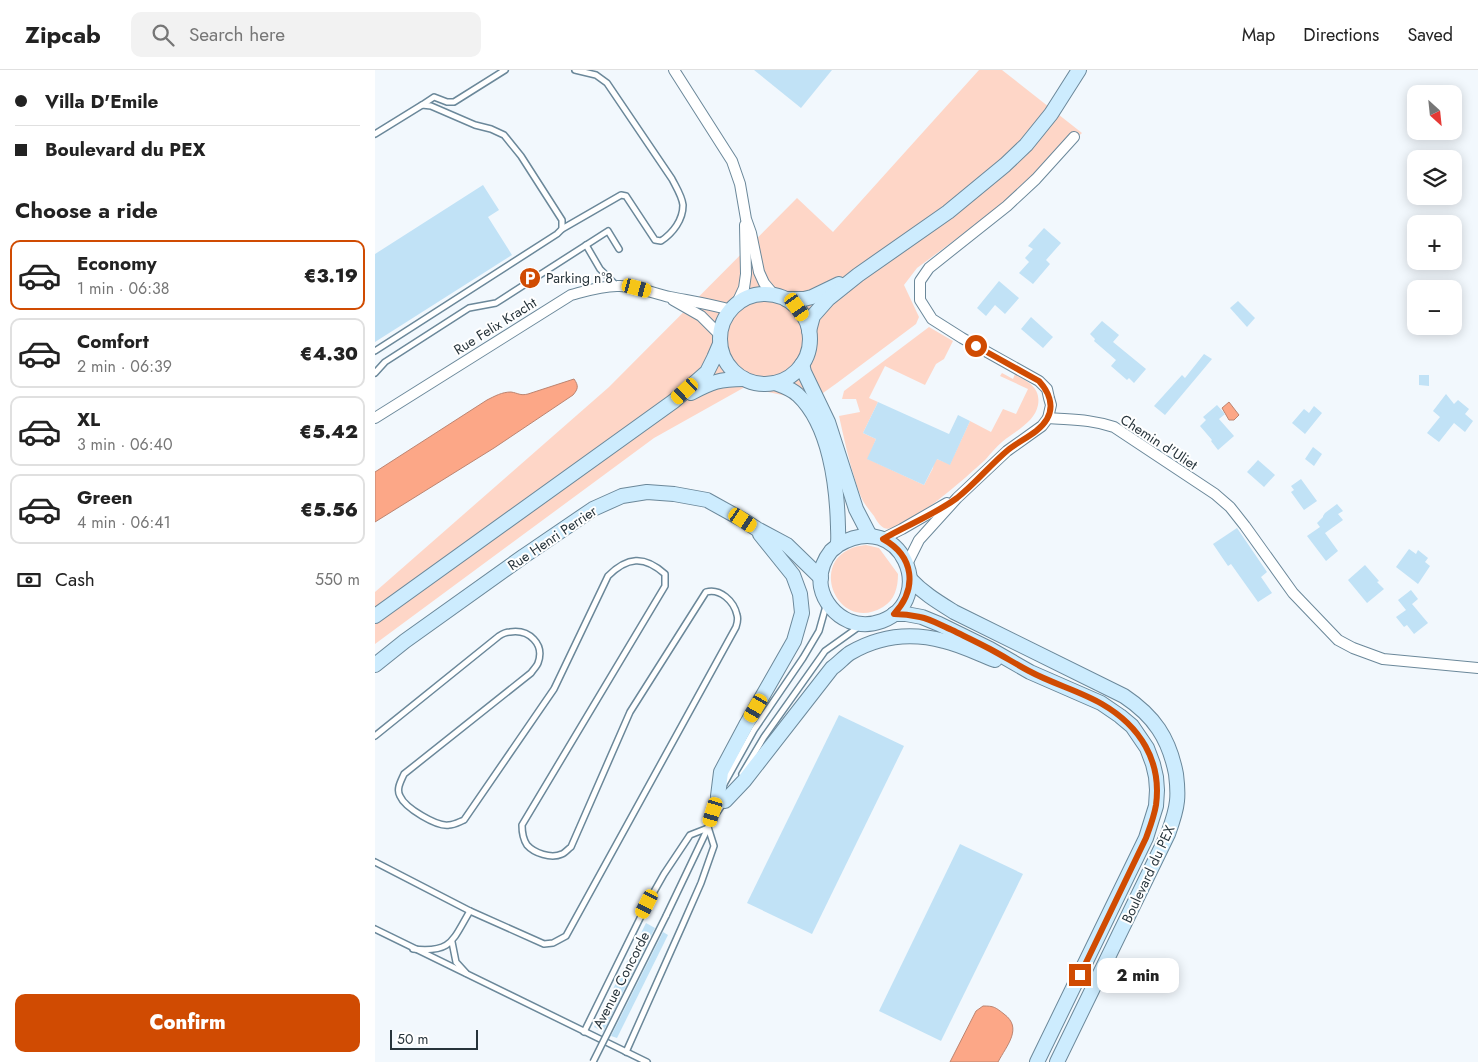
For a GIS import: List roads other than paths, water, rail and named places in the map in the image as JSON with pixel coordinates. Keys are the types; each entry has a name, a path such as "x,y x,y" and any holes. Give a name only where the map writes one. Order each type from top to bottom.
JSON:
{"main road":[{"path":"809,331 813,316 828,299 948,212 1005,166 1026,145 1051,114 1079,70"},
{"path":"375,616 674,401 707,372 715,358 724,320 733,307 747,298 760,294 804,299 858,276"},
{"path":"775,383 795,372 802,364 810,342 805,318 797,307 780,297"},
{"path":"720,340 727,364 744,379"},
{"path":"802,364 828,422 856,509 877,537 897,549 907,564 910,579 906,598 894,614 879,622 863,624 852,622 842,618 834,611 823,595 821,578 826,560 838,545 847,539 859,536 877,537"},
{"path":"674,401 712,382 727,379 775,383 787,387 798,395 818,423 826,445 836,485 838,545"},
{"name":"Rue Henri Perrier","path":"375,665 405,641 532,550 593,509 622,496 647,492 707,500 787,545 821,578"},
{"path":"721,798 721,772 794,641 803,613 800,594 793,575 757,529"},
{"name":"Boulevard du PEX","path":"910,579 917,587 954,612 1125,696 1149,715 1169,747 1177,781 1178,799 1175,816 1057,1062"},
{"name":"Boulevard du PEX","path":"894,614 922,617 990,649 1031,672 1101,703 1132,726 1147,748 1153,764 1157,790 1156,806 1146,838 1035,1060"},
{"path":"721,798 744,781 832,668 849,654 876,641 893,636 944,641 1031,672"}],"street":[{"path":"674,70 732,161 740,184 746,219 751,233 759,272 764,284 780,297"},
{"path":"907,564 919,540 957,498 1007,451 1042,426 1048,418 1051,405 1047,389 1039,381 932,319 921,300 921,281 929,268 1007,206 1037,178 1074,137"},
{"path":"733,307 744,288 746,274 746,219"},
{"name":"Rue Felix Kracht","path":"375,418 571,295 617,286 637,288 708,304 733,307"},
{"name":"Rue Felix Kracht","path":"668,296 701,316 720,340"},
{"name":"Chemin d'Uliet","path":"1048,418 1080,419 1114,427 1215,494 1230,507 1245,526 1293,593 1338,640 1353,648 1383,659 1477,667"},
{"path":"877,537 902,529 957,498"}],"lane":[{"path":"375,134 434,97 447,102 454,102 505,70"},
{"path":"375,351 557,234 563,228 621,194 626,196 655,240 661,241 669,236 675,228 680,219 683,204 672,179 607,83 596,75 575,70"},
{"path":"422,105 431,106 504,135 521,156 562,220 563,228"},
{"path":"375,373 385,362 469,308 496,302 608,231 619,249"},
{"path":"585,245 601,269 617,286"},
{"path":"375,736 499,636 510,632 526,633 534,638 540,649 538,664 531,673 404,774 399,786 399,796 407,806 437,824 449,825 464,820 554,689 607,576 618,566 627,562 643,561 656,566 665,574 665,586 522,825 522,833 527,845 536,852 550,856 561,855 571,847 630,712 706,592 721,593 732,603 737,615 736,628 566,936 553,943 544,944 470,911 375,862"},
{"name":"Avenue Concorde","path":"593,1062 666,916 754,730 807,652 819,631 827,603"},
{"name":"Avenue Concorde","path":"625,1052 708,865 714,846 708,827 721,798 825,652 863,624"},
{"name":"Avenue Concorde","path":"584,1032 647,904 664,874 690,835 708,827"},
{"path":"413,949 435,950 445,947 452,942 470,911"},
{"path":"375,929 647,1062"},
{"path":"452,942 456,962 468,975"}],"place":[{"name":"Parking n°8","path":"530,278"}]}
